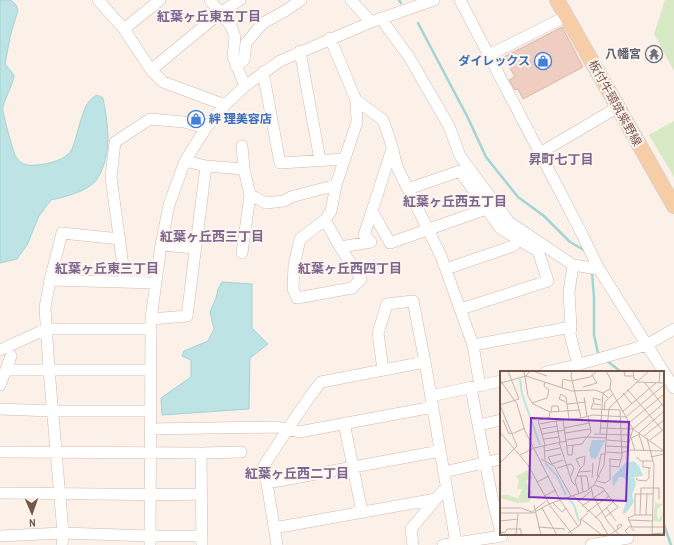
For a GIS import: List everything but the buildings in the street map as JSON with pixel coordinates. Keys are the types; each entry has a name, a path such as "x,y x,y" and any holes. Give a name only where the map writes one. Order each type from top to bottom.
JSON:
{"main road":[{"name":"板付牛頸筑紫野線","path":"556,0 674,206"},
{"name":"板付牛頸筑紫野線","path":"568,0 674,189"}],"street":[{"path":"98,0 124,29 151,70 163,82 225,105"},
{"path":"124,29 160,0"},
{"path":"210,0 231,26 235,36 233,57 245,86"},
{"path":"151,70 220,13 240,0"},
{"path":"236,66 244,60 246,42 263,23 301,0"},
{"path":"351,0 371,22"},
{"path":"150,541 151,324 161,245 169,205 185,161 206,128 225,105 245,86 280,60 371,22 434,0"},
{"path":"460,0 540,153 594,269 663,371"},
{"path":"489,56 566,16"},
{"path":"382,18 409,57 432,100 449,126 460,156 509,222 573,265 594,269"},
{"path":"325,220 340,247 361,279 352,288 297,298 293,289 294,265 300,239 325,220 331,212 336,186 358,122 356,100 330,38"},
{"path":"300,51 320,160"},
{"path":"263,72 280,163 345,159"},
{"path":"356,100 383,120 392,148 396,167 441,256 461,309 473,345 479,425 485,463 497,496 500,512"},
{"path":"540,153 618,107"},
{"path":"125,281 111,176 115,142 150,119 184,122 206,128"},
{"path":"242,146 244,169 250,195 242,253"},
{"path":"340,247 371,242 364,234 392,148"},
{"path":"185,161 206,166 244,169"},
{"path":"0,350 46,329 151,324 187,316 206,166"},
{"path":"408,189 460,172 500,228 538,251 548,281 461,309"},
{"path":"250,195 266,203 284,201 291,197 336,186"},
{"path":"372,211 390,243 486,209"},
{"path":"62,545 63,533 48,369 45,308 50,280 62,233 120,239"},
{"path":"446,268 513,246 519,240"},
{"path":"161,245 196,248"},
{"path":"573,265 569,292 570,334 576,368"},
{"path":"50,280 156,283"},
{"path":"383,370 378,332 387,304 413,301 456,543"},
{"path":"473,345 571,326"},
{"path":"554,371 576,368 595,360 647,345 674,329"},
{"path":"0,384 11,356"},
{"path":"277,545 264,465 289,429 304,403 321,382 425,362"},
{"path":"6,370 151,370"},
{"path":"664,372 674,388"},
{"path":"150,429 278,427 299,432 432,402 476,387 500,381"},
{"path":"0,409 52,411 150,411"},
{"path":"479,425 500,420"},
{"path":"344,423 362,512"},
{"path":"267,483 440,451"},
{"path":"0,452 241,452"},
{"path":"0,536 63,533 150,541 202,540 202,453"},
{"path":"444,472 500,459"},
{"path":"413,545 411,529 446,487"},
{"path":"0,493 151,495 202,494"},
{"path":"274,528 436,498"},
{"path":"443,545 500,535"},
{"path":"591,545 628,539"}],"green space":[{"path":"665,0 674,0 674,71 654,34"},
{"path":"674,121 674,177 649,135"}],"water":[{"path":"0,0 11,0 16,5 18,10 10,37 5,64 14,75 5,100 3,111 10,140 18,160 28,165 34,165 62,159 70,153 86,106 97,95 103,98 108,128 108,139 102,169 94,183 76,193 51,200 39,216 27,245 17,259 0,263"},
{"path":"222,282 252,284 252,328 268,344 250,358 249,409 162,415 161,398 191,377 191,360 182,356 184,351 208,341 214,329 210,312"}],"waterway":[{"path":"418,23 468,118 486,157 518,197 544,216 570,242 585,252"},
{"path":"592,272 594,297 594,335 598,353 601,355"},
{"path":"606,360 620,371"},
{"path":"664,525 671,545"}],"place":[{"name":"八幡宮","path":"654,54"},
{"name":"ダイレックス","path":"543,61"},
{"name":"絆 理美容店","path":"196,119"}],"district":[{"name":"紅葉ヶ丘東五丁目","path":"209,16"},
{"name":"昇町七丁目","path":"561,159"},
{"name":"紅葉ヶ丘西五丁目","path":"455,201"},
{"name":"紅葉ヶ丘西三丁目","path":"212,236"},
{"name":"紅葉ヶ丘東三丁目","path":"107,268"},
{"name":"紅葉ヶ丘西四丁目","path":"350,268"},
{"name":"紅葉ヶ丘西二丁目","path":"297,473"}]}
